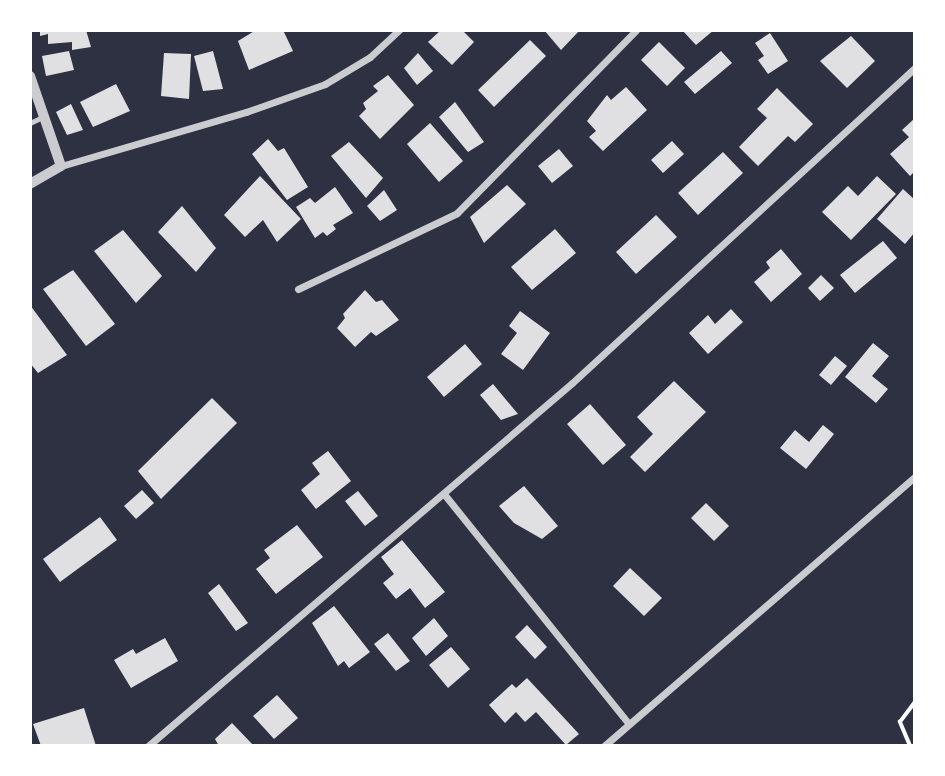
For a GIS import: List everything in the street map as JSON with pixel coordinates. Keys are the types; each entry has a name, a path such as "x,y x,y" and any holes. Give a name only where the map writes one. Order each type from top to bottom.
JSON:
{"street":[{"path":"30,184 61,166 246,112 325,84 370,57 399,30"},
{"path":"298,289 457,213 636,30"},
{"path":"148,746 444,494 698,270 915,68"},
{"path":"30,76 61,166"},
{"path":"604,746 915,477"},
{"path":"444,494 629,724"}],"lane":[{"path":"30,123 44,116"}],"path":[{"path":"910,746 900,722 915,702"}],"building":[{"path":"40,30 86,30 91,47 72,50 72,42 48,44 48,34 40,36"},
{"path":"256,30 283,30 293,51 249,70 238,41"},
{"path":"441,30 462,30 474,42 452,65 428,42"},
{"path":"544,30 580,30 561,50"},
{"path":"682,30 714,30 696,45"},
{"path":"770,33 788,61 768,74 758,60 764,56 755,43"},
{"path":"851,36 875,61 847,88 820,61"},
{"path":"530,40 546,56 494,107 478,90"},
{"path":"659,42 685,68 667,86 641,60"},
{"path":"69,51 74,70 46,76 42,56"},
{"path":"213,51 223,89 203,91 194,56"},
{"path":"721,51 732,63 695,94 684,82"},
{"path":"164,53 191,54 189,99 161,96"},
{"path":"418,53 433,71 417,85 404,68"},
{"path":"388,75 414,105 380,139 359,116 366,109 363,103 378,91 373,86"},
{"path":"116,84 130,111 93,127 80,102"},
{"path":"626,87 647,110 603,151 589,137 596,131 587,121 607,95 611,100"},
{"path":"777,88 813,124 795,142 788,136 758,166 739,147 767,118 757,109"},
{"path":"455,102 484,142 468,152 439,117"},
{"path":"71,104 83,130 67,135 56,112"},
{"path":"915,118 915,171 910,176 890,154 909,137 902,130"},
{"path":"430,123 463,161 439,182 407,144"},
{"path":"268,139 278,151 284,148 308,187 287,200 252,154"},
{"path":"672,141 684,154 663,173 651,160"},
{"path":"349,142 383,178 366,198 331,156"},
{"path":"559,149 573,166 552,183 538,166"},
{"path":"723,152 743,173 698,215 678,193"},
{"path":"260,176 301,219 277,242 263,220 245,237 224,215"},
{"path":"877,176 896,194 851,240 822,212 848,186 858,196"},
{"path":"507,185 526,204 484,243 470,217"},
{"path":"335,187 353,213 333,225 336,229 327,236 323,232 315,238 296,207 310,198 315,203"},
{"path":"903,189 915,200 915,232 905,244 877,219"},
{"path":"384,190 397,210 380,221 367,206"},
{"path":"182,206 216,248 196,272 158,232"},
{"path":"656,215 677,237 636,274 616,252"},
{"path":"555,229 576,253 532,290 511,267"},
{"path":"123,230 162,276 136,303 94,251"},
{"path":"883,241 897,258 855,293 840,275"},
{"path":"781,249 802,274 771,302 754,282 770,268 766,262"},
{"path":"73,270 115,324 86,346 43,289"},
{"path":"821,275 834,288 820,301 808,288"},
{"path":"365,290 376,302 382,300 399,320 376,336 371,332 355,347 337,328 345,318 343,314"},
{"path":"30,305 67,355 38,373 30,363"},
{"path":"731,309 743,322 708,354 689,333 708,315 715,324"},
{"path":"520,311 550,333 523,370 501,354 517,333 509,326"},
{"path":"873,343 889,356 872,376 888,389 876,403 845,377"},
{"path":"465,344 482,364 444,397 427,377"},
{"path":"835,356 847,366 831,385 819,375"},
{"path":"674,381 706,412 645,472 630,457 653,434 637,417"},
{"path":"493,384 518,414 501,420 480,395"},
{"path":"212,398 237,423 161,499 138,471"},
{"path":"590,404 626,445 603,465 567,424"},
{"path":"823,425 834,434 806,469 780,448 795,430 809,442"},
{"path":"328,451 351,481 316,509 301,490 320,474 312,463"},
{"path":"524,486 558,526 542,539 514,523 499,506"},
{"path":"142,490 154,503 136,519 124,506"},
{"path":"358,491 378,516 365,526 345,501"},
{"path":"706,503 729,526 714,541 691,518"},
{"path":"100,517 117,540 60,582 43,559"},
{"path":"297,525 323,557 276,594 256,569 270,558 264,550"},
{"path":"402,540 445,592 425,608 410,588 396,599 383,583 394,574 381,557"},
{"path":"630,568 662,598 644,616 613,586"},
{"path":"219,584 248,623 236,631 208,593"},
{"path":"334,606 370,652 349,668 344,661 338,666 312,623"},
{"path":"434,618 448,636 426,656 412,638"},
{"path":"527,625 547,647 535,659 515,637"},
{"path":"388,633 410,661 396,671 374,644"},
{"path":"165,638 178,661 131,688 114,660 133,649 136,654"},
{"path":"451,647 470,669 448,688 429,665"},
{"path":"527,678 579,734 566,745 536,712 525,722 516,712 505,723 489,705 512,684 516,688"},
{"path":"277,695 298,718 274,739 253,716"},
{"path":"84,708 96,746 41,746 33,724"},
{"path":"232,723 254,746 219,746 215,739"}]}
